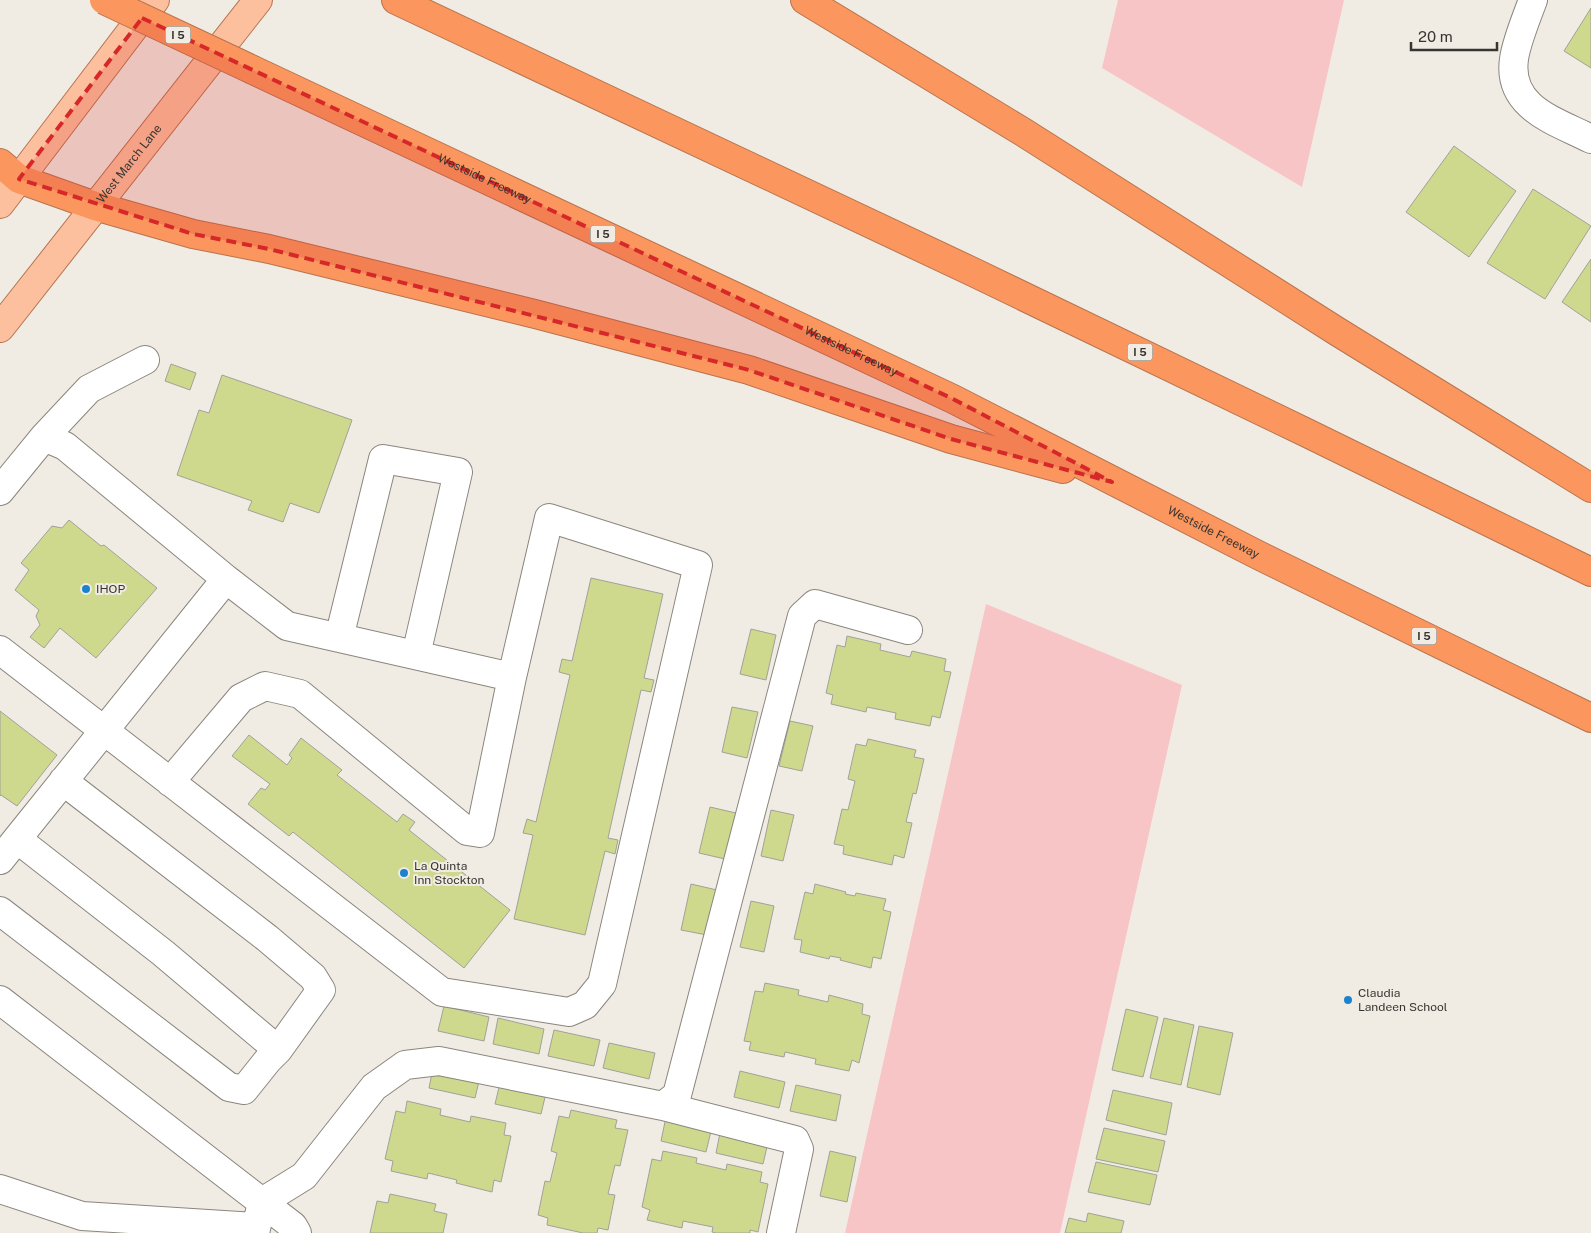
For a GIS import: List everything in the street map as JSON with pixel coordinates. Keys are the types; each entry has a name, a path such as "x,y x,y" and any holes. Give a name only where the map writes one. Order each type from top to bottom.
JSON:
{"highway":[{"name":"Westside Freeway","path":"104,0 953,399 1112,482 1591,718"},
{"name":"I 5","path":"396,0 973,272 1591,572"},
{"path":"805,0 1022,132 1338,332 1591,488"},
{"path":"10,171 95,206 193,234 279,251 535,314 749,370 951,439 1112,482"}],"main road":[{"path":"0,204 10,171 155,0"},
{"name":"West March Lane","path":"0,328 258,0"}],"street":[{"path":"1533,0 1514,59 1514,78 1522,97 1535,111 1591,139"},
{"path":"0,491 44,437 89,389 145,360"},
{"path":"44,437 65,446 287,626 512,677"},
{"path":"339,638 383,459 458,472 416,655"},
{"path":"0,650 170,782 442,992 569,1012 585,1005 602,984 698,565 549,518 512,677 480,833 467,830 300,694 265,686 241,698 170,782"},
{"path":"0,860 226,578"},
{"path":"663,1106 677,1095 802,616 815,604 908,630"},
{"path":"0,911 229,1087 244,1090 278,1050 321,990 313,977 267,938 63,781"},
{"path":"17,839 163,953 278,1050"},
{"path":"0,1000 258,1221"},
{"path":"258,1221 304,1176 374,1087 405,1065 439,1061 663,1106 795,1140 799,1149 780,1233"},
{"path":"0,1189 82,1216 258,1221 294,1226 296,1233"}],"highlighted area":[{"path":"142,18 953,399 1112,482 951,439 749,370 269,249 193,234 19,179"}],"shaded area":[{"path":"1118,0 1344,0 1302,187 1102,68"},
{"path":"986,604 1182,685 1060,1233 845,1233"}],"building":[{"path":"1591,8 1591,68 1564,51"},
{"path":"1454,146 1516,191 1469,257 1406,212"},
{"path":"1533,189 1591,226 1545,299 1487,263"},
{"path":"1591,259 1591,322 1562,302"},
{"path":"171,364 196,373 190,390 165,381"},
{"path":"222,375 352,420 319,513 290,503 283,522 248,510 252,501 177,475 199,410 209,413"},
{"name":"IHOP","path":"69,520 101,546 104,545 157,588 96,658 60,628 44,648 30,637 40,625 36,616 39,610 15,590 29,570 21,563 52,526 62,528"},
{"path":"591,578 663,594 644,678 654,680 651,692 641,690 608,838 618,840 615,854 605,851 585,935 514,919 533,835 523,833 527,819 536,822 570,675 559,672 562,659 572,661"},
{"path":"751,629 776,635 766,680 740,674"},
{"path":"847,636 881,644 880,650 910,657 912,651 946,659 944,671 951,672 940,718 932,716 930,726 895,719 896,713 867,707 866,712 831,704 833,695 826,693 837,645 845,647"},
{"path":"732,707 758,712 747,758 722,752"},
{"path":"0,711 57,755 17,806 0,796"},
{"path":"790,721 813,726 802,771 779,766"},
{"name":"La Quinta Inn Stockton","path":"249,735 287,765 292,758 289,755 301,738 342,770 337,775 397,822 403,814 415,822 409,830 510,910 464,968 293,832 289,836 248,804 261,788 265,790 270,784 232,756"},
{"path":"868,739 916,750 914,757 924,759 916,794 913,793 906,822 912,823 904,858 894,855 892,865 843,854 844,846 834,844 842,809 848,810 855,781 848,779 856,744 866,746"},
{"path":"710,807 736,813 725,859 699,853"},
{"path":"771,810 794,815 783,861 761,856"},
{"path":"691,884 717,890 707,935 681,930"},
{"path":"815,884 846,892 845,894 855,896 856,893 886,899 883,910 891,912 881,959 873,957 871,968 840,960 841,958 830,956 829,959 800,952 802,940 794,939 805,892 813,894"},
{"path":"751,901 774,906 764,952 740,947"},
{"path":"765,983 799,990 798,995 828,1002 829,995 863,1004 862,1014 870,1016 859,1063 852,1060 849,1071 815,1064 816,1059 785,1052 784,1057 749,1050 751,1042 744,1041 755,991 763,992"},
{"path":"444,1006 489,1017 484,1041 438,1031"},
{"path":"1126,1009 1158,1017 1143,1077 1112,1070"},
{"path":"498,1018 544,1029 539,1054 493,1044"},
{"path":"1164,1018 1194,1025 1181,1085 1150,1078"},
{"path":"1199,1026 1233,1033 1220,1095 1187,1087"},
{"path":"554,1030 600,1040 594,1066 548,1056"},
{"path":"609,1043 655,1053 649,1079 603,1068"},
{"path":"434,1063 481,1073 475,1098 429,1088"},
{"path":"740,1071 785,1082 779,1108 734,1097"},
{"path":"501,1079 547,1089 541,1114 495,1104"},
{"path":"796,1085 841,1095 836,1121 790,1111"},
{"path":"1113,1090 1172,1103 1166,1135 1106,1120"},
{"path":"407,1101 441,1109 440,1115 470,1122 471,1116 506,1123 504,1135 511,1136 501,1182 494,1180 492,1192 456,1183 457,1180 428,1173 427,1179 391,1171 393,1161 385,1159 396,1111 405,1113"},
{"path":"571,1110 617,1120 615,1128 628,1130 620,1166 615,1165 608,1194 615,1195 608,1230 598,1228 597,1233 583,1233 547,1225 548,1218 538,1215 545,1181 550,1182 557,1153 551,1151 559,1116 569,1118"},
{"path":"666,1117 712,1127 706,1152 661,1141"},
{"path":"721,1128 769,1138 763,1164 716,1153"},
{"path":"1104,1128 1165,1141 1158,1172 1096,1159"},
{"path":"663,1151 697,1158 696,1163 726,1170 727,1164 762,1172 760,1182 768,1184 758,1232 750,1230 750,1233 716,1233 712,1232 713,1227 683,1221 682,1228 647,1220 650,1210 642,1207 652,1159 661,1161"},
{"path":"830,1151 856,1157 847,1202 820,1196"},
{"path":"1096,1162 1157,1175 1150,1205 1088,1192"},
{"path":"390,1194 436,1204 434,1211 447,1214 443,1233 370,1233 377,1201 388,1203"},
{"path":"1088,1213 1124,1221 1121,1233 1065,1233 1069,1218 1086,1222"}],"place":[{"name":"IHOP","path":"86,589"},
{"name":"La Quinta Inn Stockton","path":"404,873"},
{"name":"Claudia Landeen School","path":"1348,1000"}]}
